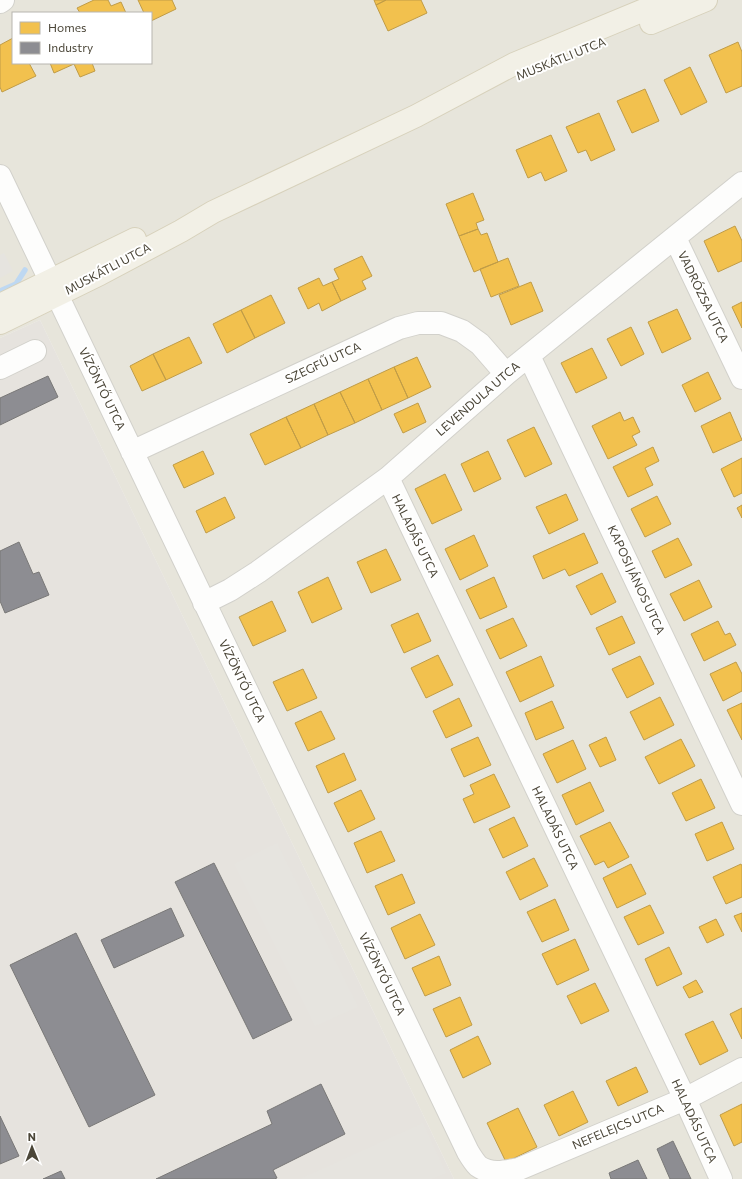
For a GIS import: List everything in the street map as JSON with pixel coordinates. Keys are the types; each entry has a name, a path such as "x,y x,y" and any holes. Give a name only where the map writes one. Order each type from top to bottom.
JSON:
{"main road":[{"name":"MUSKÁTLI UTCA","path":"0,323 53,288 146,234 192,217 214,212 416,116 514,64 668,0"},
{"name":"MUSKÁTLI UTCA","path":"416,116 457,99 518,77 706,0"},
{"name":"MUSKÁTLI UTCA","path":"0,305 53,288"}],"street":[{"name":"VÍZÖNTŐ UTCA","path":"0,176 468,1152 477,1165 488,1176"},
{"name":"LEVENDULA UTCA","path":"204,603 230,590 258,572 388,478 506,374 742,183"},
{"name":"VADRÓZSA UTCA","path":"675,238 742,378"},
{"name":"SZEGFŰ UTCA","path":"132,452 399,328 418,323 441,323 462,331 480,344 506,374"},
{"path":"0,368 35,352"},
{"name":"KAPOSI JÁNOS UTCA","path":"529,356 742,804"},
{"name":"HALADÁS UTCA","path":"388,478 685,1099 721,1179"},
{"name":"NEFELEJCS UTCA","path":"488,1176 519,1169 685,1099 742,1069"}],"shaded area":[{"path":"0,0 742,0 742,1179 454,1179 40,320 0,338"},
{"path":"4,253 13,271 0,278 0,255"},
{"path":"40,320 454,1179 0,1179 0,338"},
{"path":"277,843 358,1007 315,1026 234,864"},
{"path":"423,1123 446,1173 431,1179 300,1179"}],"building: Homes":[{"path":"94,0 108,0 111,6 121,2 126,12 79,12 77,8"},
{"path":"138,0 172,0 176,9 152,21 152,12 144,12"},
{"path":"374,0 386,0 376,5"},
{"path":"386,0 421,0 427,13 388,31 376,5"},
{"path":"12,39 12,64 30,64 36,76 2,92 0,87 0,45"},
{"path":"738,42 742,52 742,86 726,93 709,55"},
{"path":"50,64 74,64 54,73"},
{"path":"74,64 92,64 95,71 80,77"},
{"path":"690,67 707,102 681,115 664,80"},
{"path":"645,89 659,121 632,133 617,101"},
{"path":"599,113 615,150 591,161 586,150 578,153 566,127"},
{"path":"551,135 567,171 545,181 541,172 528,178 516,150"},
{"path":"473,193 484,220 476,223 478,229 459,236 446,204"},
{"path":"735,226 742,241 742,261 718,272 704,241"},
{"path":"478,229 481,235 487,233 498,262 474,272 459,236"},
{"path":"362,256 372,276 362,281 366,289 341,301 332,282 339,279 334,269"},
{"path":"508,258 519,286 491,297 480,269"},
{"path":"319,278 323,286 332,282 341,301 322,311 319,303 308,309 298,288"},
{"path":"531,282 543,311 511,325 499,295"},
{"path":"271,295 285,323 255,338 241,310"},
{"path":"742,302 742,328 732,307"},
{"path":"677,309 691,339 662,353 648,322"},
{"path":"241,310 255,338 227,353 213,324"},
{"path":"631,327 644,354 621,366 607,339"},
{"path":"189,337 202,363 166,380 153,354"},
{"path":"592,348 607,378 576,393 561,363"},
{"path":"153,354 166,380 142,391 130,366"},
{"path":"417,357 431,387 408,398 394,367"},
{"path":"394,367 408,398 382,410 368,379"},
{"path":"708,372 721,399 695,412 682,385"},
{"path":"368,379 382,410 355,423 340,392"},
{"path":"340,392 355,423 328,435 314,404"},
{"path":"418,403 426,422 403,433 394,414"},
{"path":"314,404 328,435 301,448 286,417"},
{"path":"620,412 624,421 633,417 640,432 632,436 637,445 608,459 592,426"},
{"path":"730,412 742,440 713,453 701,426"},
{"path":"286,417 301,448 265,465 250,434"},
{"path":"534,427 552,464 525,477 507,440"},
{"path":"653,447 659,461 645,468 653,485 628,497 613,467"},
{"path":"203,451 214,474 184,488 173,465"},
{"path":"488,451 501,479 474,492 461,464"},
{"path":"742,458 742,493 734,497 721,469"},
{"path":"445,474 462,510 432,524 415,489"},
{"path":"566,494 578,520 549,534 536,507"},
{"path":"657,496 671,524 645,537 631,509"},
{"path":"225,497 235,518 206,533 196,511"},
{"path":"742,505 742,518 737,508"},
{"path":"584,533 598,563 569,576 565,569 543,579 533,556"},
{"path":"474,535 488,566 460,580 445,549"},
{"path":"678,538 692,565 665,578 652,551"},
{"path":"386,549 401,580 371,593 357,562"},
{"path":"602,573 616,602 591,615 576,586"},
{"path":"328,577 342,609 312,623 298,592"},
{"path":"494,577 507,607 480,619 466,590"},
{"path":"699,580 712,607 684,621 670,594"},
{"path":"272,601 286,631 253,646 239,617"},
{"path":"418,613 431,641 404,653 391,625"},
{"path":"622,616 635,643 609,655 596,628"},
{"path":"513,618 527,646 500,659 486,630"},
{"path":"718,621 725,635 730,633 736,645 704,661 691,634"},
{"path":"438,655 453,685 426,698 411,668"},
{"path":"541,656 554,686 520,702 506,672"},
{"path":"640,656 654,684 627,698 612,669"},
{"path":"736,662 742,674 742,691 723,701 710,674"},
{"path":"303,669 317,698 287,711 273,682"},
{"path":"660,697 674,725 644,740 630,712"},
{"path":"459,698 472,726 446,738 433,711"},
{"path":"552,701 564,728 536,740 525,713"},
{"path":"742,703 742,740 727,710"},
{"path":"321,711 335,739 308,751 295,723"},
{"path":"478,737 491,765 464,777 451,749"},
{"path":"606,737 616,760 600,767 589,745"},
{"path":"681,739 695,766 659,784 645,757"},
{"path":"573,740 586,769 557,783 543,754"},
{"path":"344,753 356,780 328,793 316,766"},
{"path":"494,774 510,807 474,823 463,799 474,794 470,785"},
{"path":"701,779 715,808 686,821 672,793"},
{"path":"590,782 604,811 576,825 562,795"},
{"path":"361,790 375,819 348,832 334,803"},
{"path":"514,817 528,846 503,858 489,829"},
{"path":"610,822 629,857 608,868 604,861 595,865 580,836"},
{"path":"722,822 734,849 707,861 695,834"},
{"path":"381,831 395,861 367,873 354,843"},
{"path":"534,858 548,886 520,900 506,872"},
{"path":"631,864 646,894 617,908 603,878"},
{"path":"741,864 742,897 726,904 713,877"},
{"path":"402,874 415,903 388,915 375,886"},
{"path":"555,899 569,930 542,942 527,912"},
{"path":"650,905 664,933 638,945 624,917"},
{"path":"742,913 742,932 734,916"},
{"path":"420,914 435,945 405,959 391,928"},
{"path":"716,919 724,935 707,943 699,927"},
{"path":"575,939 589,970 557,985 542,954"},
{"path":"669,947 682,974 657,986 645,959"},
{"path":"439,956 451,985 425,996 412,968"},
{"path":"696,980 703,992 689,998 683,987"},
{"path":"595,983 609,1011 581,1024 567,996"},
{"path":"460,997 472,1025 446,1037 433,1009"},
{"path":"742,1008 742,1039 730,1014"},
{"path":"713,1021 728,1051 700,1065 685,1034"},
{"path":"478,1036 491,1064 463,1078 450,1050"},
{"path":"636,1067 648,1092 618,1106 606,1081"},
{"path":"573,1091 588,1122 559,1136 544,1105"},
{"path":"742,1104 742,1142 734,1146 720,1115"},
{"path":"518,1108 537,1147 506,1162 487,1123"}],"building: Industry":[{"path":"48,376 58,397 0,425 0,398"},
{"path":"19,542 33,574 39,572 49,595 5,613 0,601 0,551"},
{"path":"214,863 292,1020 253,1039 175,882"},
{"path":"171,908 184,936 114,968 101,940"},
{"path":"76,933 155,1095 89,1127 10,965"},
{"path":"321,1084 345,1134 273,1170 277,1178 156,1179 272,1124 267,1111"},
{"path":"0,1116 19,1156 0,1164"},
{"path":"673,1141 691,1179 670,1179 657,1149"},
{"path":"638,1160 647,1179 611,1179 609,1173"},
{"path":"61,1171 65,1179 43,1179"}],"waterway":[{"path":"0,291 16,284 25,270"}]}
